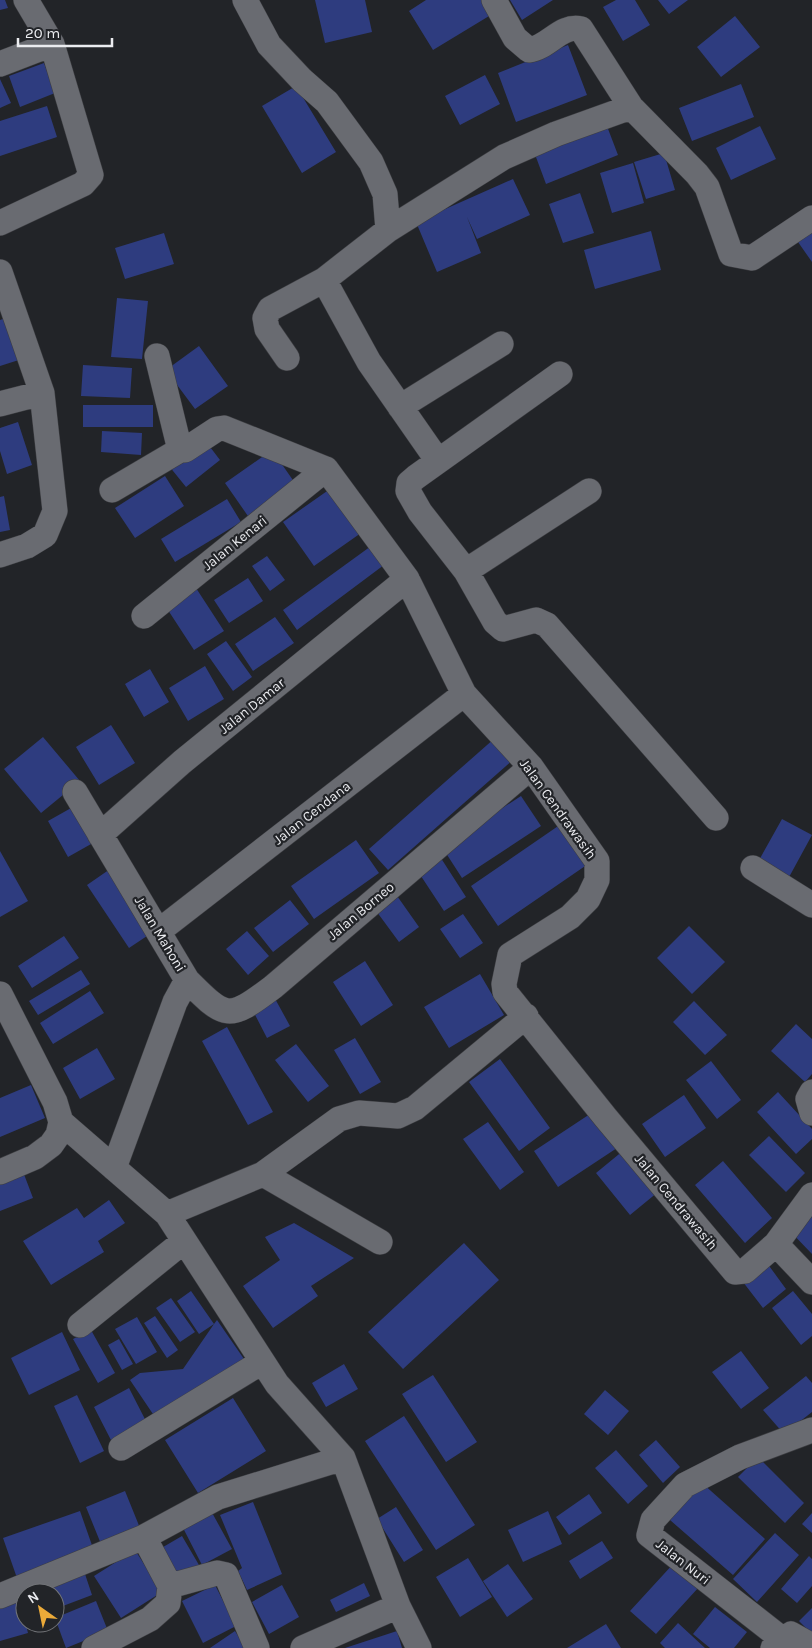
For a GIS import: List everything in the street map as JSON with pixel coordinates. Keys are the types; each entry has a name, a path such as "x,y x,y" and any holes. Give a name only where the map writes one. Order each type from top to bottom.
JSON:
{"street":[{"path":"0,222 83,184 92,175 52,44 26,0"},
{"path":"245,0 269,45 302,80 327,102 371,162 385,194 388,230"},
{"path":"494,0 515,38 529,50 539,49 563,31 574,27 581,29 632,107 698,174 707,187 731,254 752,258 812,218"},
{"path":"0,64 52,44"},
{"path":"287,358 267,329 265,318 270,309 324,280 388,230 504,157 556,134 632,107"},
{"path":"0,272 42,393 55,511 46,535 27,546 0,556"},
{"path":"324,280 369,362 438,461"},
{"path":"400,407 501,344"},
{"path":"157,356 180,450"},
{"path":"560,374 409,483 408,490 420,512 466,572 489,615 503,628 536,620 547,626 716,818"},
{"path":"0,404 42,393"},
{"path":"112,490 222,428 326,469"},
{"name":"Jalan Cendrawasih","path":"326,469 407,580 464,694 531,767 597,861 597,880 588,899 570,917 509,957 504,990 606,1118 735,1272 745,1271 776,1244"},
{"name":"Jalan Kenari","path":"144,616 326,469"},
{"path":"466,572 589,491"},
{"name":"Jalan Damar","path":"100,835 182,762 407,580"},
{"name":"Jalan Cendana","path":"160,931 464,694"},
{"name":"Jalan Borneo","path":"187,980 209,1002 224,1012 237,1012 250,1004 531,767"},
{"name":"Jalan Mahoni","path":"75,792 160,931 187,980 175,1002 114,1168"},
{"path":"753,868 812,905"},
{"path":"0,994 55,1102 62,1122 167,1214 277,1384 343,1458 398,1606 419,1648"},
{"path":"167,1214 262,1174 340,1119 359,1113 398,1116 415,1108 526,1016"},
{"path":"812,1092 808,1099 812,1113"},
{"path":"0,1172 35,1157 51,1145 58,1135 62,1122"},
{"path":"262,1174 380,1242"},
{"path":"812,1195 776,1244 812,1282"},
{"path":"80,1325 184,1241"},
{"path":"121,1448 262,1362"},
{"name":"Jalan Nuri","path":"777,1643 649,1535 653,1520 684,1485 740,1457 812,1430"},
{"path":"0,1596 144,1537 218,1497 343,1458"},
{"path":"94,1648 150,1619 167,1606 170,1586 144,1537"},
{"path":"170,1586 220,1573 226,1575 257,1648"},
{"path":"303,1648 398,1606"},
{"path":"777,1643 791,1634 812,1646"}],"building":[{"path":"0,0 5,0 8,8 0,10"},
{"path":"315,0 365,0 372,32 325,43"},
{"path":"426,0 493,0 499,10 433,50 409,11"},
{"path":"510,0 553,0 522,20"},
{"path":"616,0 635,0 650,25 623,41 603,7"},
{"path":"658,0 688,0 669,14"},
{"path":"735,16 760,47 721,77 697,47"},
{"path":"568,45 587,95 516,122 498,73"},
{"path":"44,63 55,93 20,107 9,76"},
{"path":"485,75 500,104 460,125 445,96"},
{"path":"0,79 11,103 0,108"},
{"path":"741,84 754,117 692,141 679,108"},
{"path":"296,86 336,152 302,173 262,106"},
{"path":"47,106 57,137 0,156 0,121"},
{"path":"605,121 618,155 546,184 533,149"},
{"path":"760,126 776,159 731,180 716,148"},
{"path":"664,153 675,190 646,199 634,162"},
{"path":"633,163 644,203 612,213 600,173"},
{"path":"513,179 530,215 477,239 467,217 481,253 437,272 416,222"},
{"path":"580,193 594,233 563,243 549,204"},
{"path":"651,231 661,270 595,289 584,250"},
{"path":"164,233 174,264 125,279 115,248"},
{"path":"812,233 812,262 798,242"},
{"path":"117,298 148,301 142,359 111,357"},
{"path":"9,317 22,359 0,366 0,320"},
{"path":"199,346 228,386 195,409 166,370"},
{"path":"83,365 132,368 130,398 81,396"},
{"path":"83,405 153,405 153,427 83,427"},
{"path":"18,422 32,465 7,474 0,451 0,428"},
{"path":"102,431 142,433 141,455 101,452"},
{"path":"204,439 220,460 186,487 169,466"},
{"path":"272,450 297,486 250,519 225,483"},
{"path":"165,476 184,506 135,538 115,508"},
{"path":"330,489 361,533 314,566 283,522"},
{"path":"4,496 10,530 0,532 0,497"},
{"path":"227,499 241,522 175,562 161,539"},
{"path":"378,541 392,559 297,630 283,610"},
{"path":"267,556 285,580 270,591 252,566"},
{"path":"248,578 263,601 229,623 214,600"},
{"path":"196,588 224,631 194,650 166,607"},
{"path":"275,617 294,643 253,671 235,644"},
{"path":"226,641 252,677 233,691 207,654"},
{"path":"205,666 224,699 188,721 169,688"},
{"path":"150,669 169,702 144,717 125,684"},
{"path":"111,725 135,763 99,785 76,747"},
{"path":"43,737 80,781 41,813 4,769"},
{"path":"495,738 514,759 388,870 369,849"},
{"path":"521,796 541,826 462,878 442,847"},
{"path":"80,803 100,839 68,857 48,821"},
{"path":"782,819 812,835 788,879 758,862"},
{"path":"564,822 591,862 498,926 471,886"},
{"path":"356,840 379,873 314,919 291,886"},
{"path":"0,851 28,901 0,917"},
{"path":"437,852 466,897 444,911 415,867"},
{"path":"113,867 156,930 129,948 87,885"},
{"path":"395,893 419,927 399,942 374,908"},
{"path":"290,900 309,924 273,952 254,928"},
{"path":"463,914 483,943 460,958 440,929"},
{"path":"689,926 725,962 692,994 657,958"},
{"path":"247,931 269,956 248,975 226,949"},
{"path":"64,936 79,958 32,988 18,966"},
{"path":"365,961 393,1005 361,1026 333,982"},
{"path":"81,970 90,984 38,1015 29,1001"},
{"path":"480,974 504,1015 449,1048 424,1007"},
{"path":"90,991 104,1013 53,1044 40,1023"},
{"path":"273,995 290,1026 267,1038 251,1007"},
{"path":"694,1001 727,1035 705,1055 673,1022"},
{"path":"796,1024 812,1039 812,1074 805,1082 771,1051"},
{"path":"227,1027 273,1112 248,1125 202,1041"},
{"path":"355,1038 381,1082 360,1094 334,1050"},
{"path":"296,1044 329,1086 308,1102 275,1060"},
{"path":"97,1048 115,1079 80,1099 63,1068"},
{"path":"500,1059 550,1128 519,1151 469,1082"},
{"path":"711,1061 741,1100 717,1119 686,1080"},
{"path":"31,1085 45,1118 0,1137 0,1098"},
{"path":"778,1092 812,1129 812,1139 796,1154 757,1112"},
{"path":"684,1095 706,1128 665,1157 642,1124"},
{"path":"593,1112 617,1148 558,1187 534,1151"},
{"path":"488,1122 524,1172 500,1190 463,1139"},
{"path":"769,1136 805,1173 786,1192 749,1155"},
{"path":"624,1150 658,1192 630,1215 596,1173"},
{"path":"723,1161 772,1218 745,1243 695,1185"},
{"path":"22,1169 33,1198 0,1211 0,1177"},
{"path":"109,1200 125,1223 98,1241 104,1252 51,1285 23,1241 77,1208 84,1218"},
{"path":"812,1206 812,1254 788,1229"},
{"path":"294,1223 354,1258 311,1286 318,1296 273,1328 243,1286 280,1260 265,1237"},
{"path":"464,1243 499,1280 403,1369 368,1332"},
{"path":"767,1263 786,1289 763,1308 743,1282"},
{"path":"191,1291 214,1324 199,1334 177,1301"},
{"path":"793,1291 812,1314 812,1336 801,1345 772,1308"},
{"path":"171,1298 195,1332 180,1342 156,1308"},
{"path":"155,1316 178,1350 167,1358 144,1323"},
{"path":"137,1317 157,1352 136,1364 115,1329"},
{"path":"217,1320 244,1359 157,1420 130,1380 140,1373 183,1369"},
{"path":"91,1330 115,1373 98,1383 73,1339"},
{"path":"62,1332 80,1370 29,1395 11,1358"},
{"path":"119,1339 133,1364 122,1370 108,1345"},
{"path":"741,1351 769,1388 741,1409 712,1372"},
{"path":"344,1364 358,1389 326,1407 312,1383"},
{"path":"433,1375 477,1442 446,1462 402,1394"},
{"path":"806,1376 812,1383 812,1412 784,1434 763,1410"},
{"path":"129,1388 148,1425 113,1444 94,1407"},
{"path":"605,1390 629,1411 608,1435 584,1414"},
{"path":"77,1395 104,1451 80,1463 54,1406"},
{"path":"233,1398 266,1451 198,1493 165,1440"},
{"path":"404,1416 475,1525 436,1550 365,1441"},
{"path":"656,1440 680,1467 663,1483 639,1455"},
{"path":"616,1450 648,1486 628,1504 595,1468"},
{"path":"758,1457 804,1503 785,1523 738,1477"},
{"path":"702,1483 765,1539 733,1575 670,1520"},
{"path":"125,1491 140,1528 101,1544 86,1507"},
{"path":"589,1494 602,1513 569,1535 556,1517"},
{"path":"253,1502 282,1574 247,1590 238,1571 242,1568 220,1515"},
{"path":"396,1507 423,1550 404,1562 377,1519"},
{"path":"210,1509 232,1549 202,1565 181,1524"},
{"path":"80,1511 94,1551 17,1578 3,1538"},
{"path":"548,1511 562,1544 523,1562 508,1530"},
{"path":"812,1513 812,1533 802,1524"},
{"path":"775,1533 799,1555 757,1602 733,1579"},
{"path":"182,1536 199,1565 176,1579 158,1550"},
{"path":"602,1541 613,1558 580,1579 569,1561"},
{"path":"135,1550 162,1592 121,1618 94,1576"},
{"path":"809,1556 812,1559 812,1586 797,1603 781,1589"},
{"path":"468,1558 492,1597 460,1617 436,1577"},
{"path":"674,1563 699,1587 656,1634 630,1611"},
{"path":"508,1564 533,1599 507,1617 483,1581"},
{"path":"83,1568 92,1595 65,1605 65,1583 56,1583"},
{"path":"364,1583 370,1596 336,1612 330,1600"},
{"path":"215,1585 236,1626 203,1643 182,1601"},
{"path":"282,1585 299,1617 269,1634 252,1602"},
{"path":"96,1601 108,1631 66,1648 60,1633 65,1633 65,1614"},
{"path":"15,1602 15,1633 28,1633 0,1641 0,1607"},
{"path":"715,1607 747,1632 734,1648 710,1648 693,1634"},
{"path":"812,1608 812,1634 799,1621"},
{"path":"678,1623 705,1648 665,1648 660,1643"},
{"path":"606,1624 621,1648 567,1648"},
{"path":"235,1631 246,1648 210,1648"},
{"path":"397,1631 402,1648 345,1648"}]}
